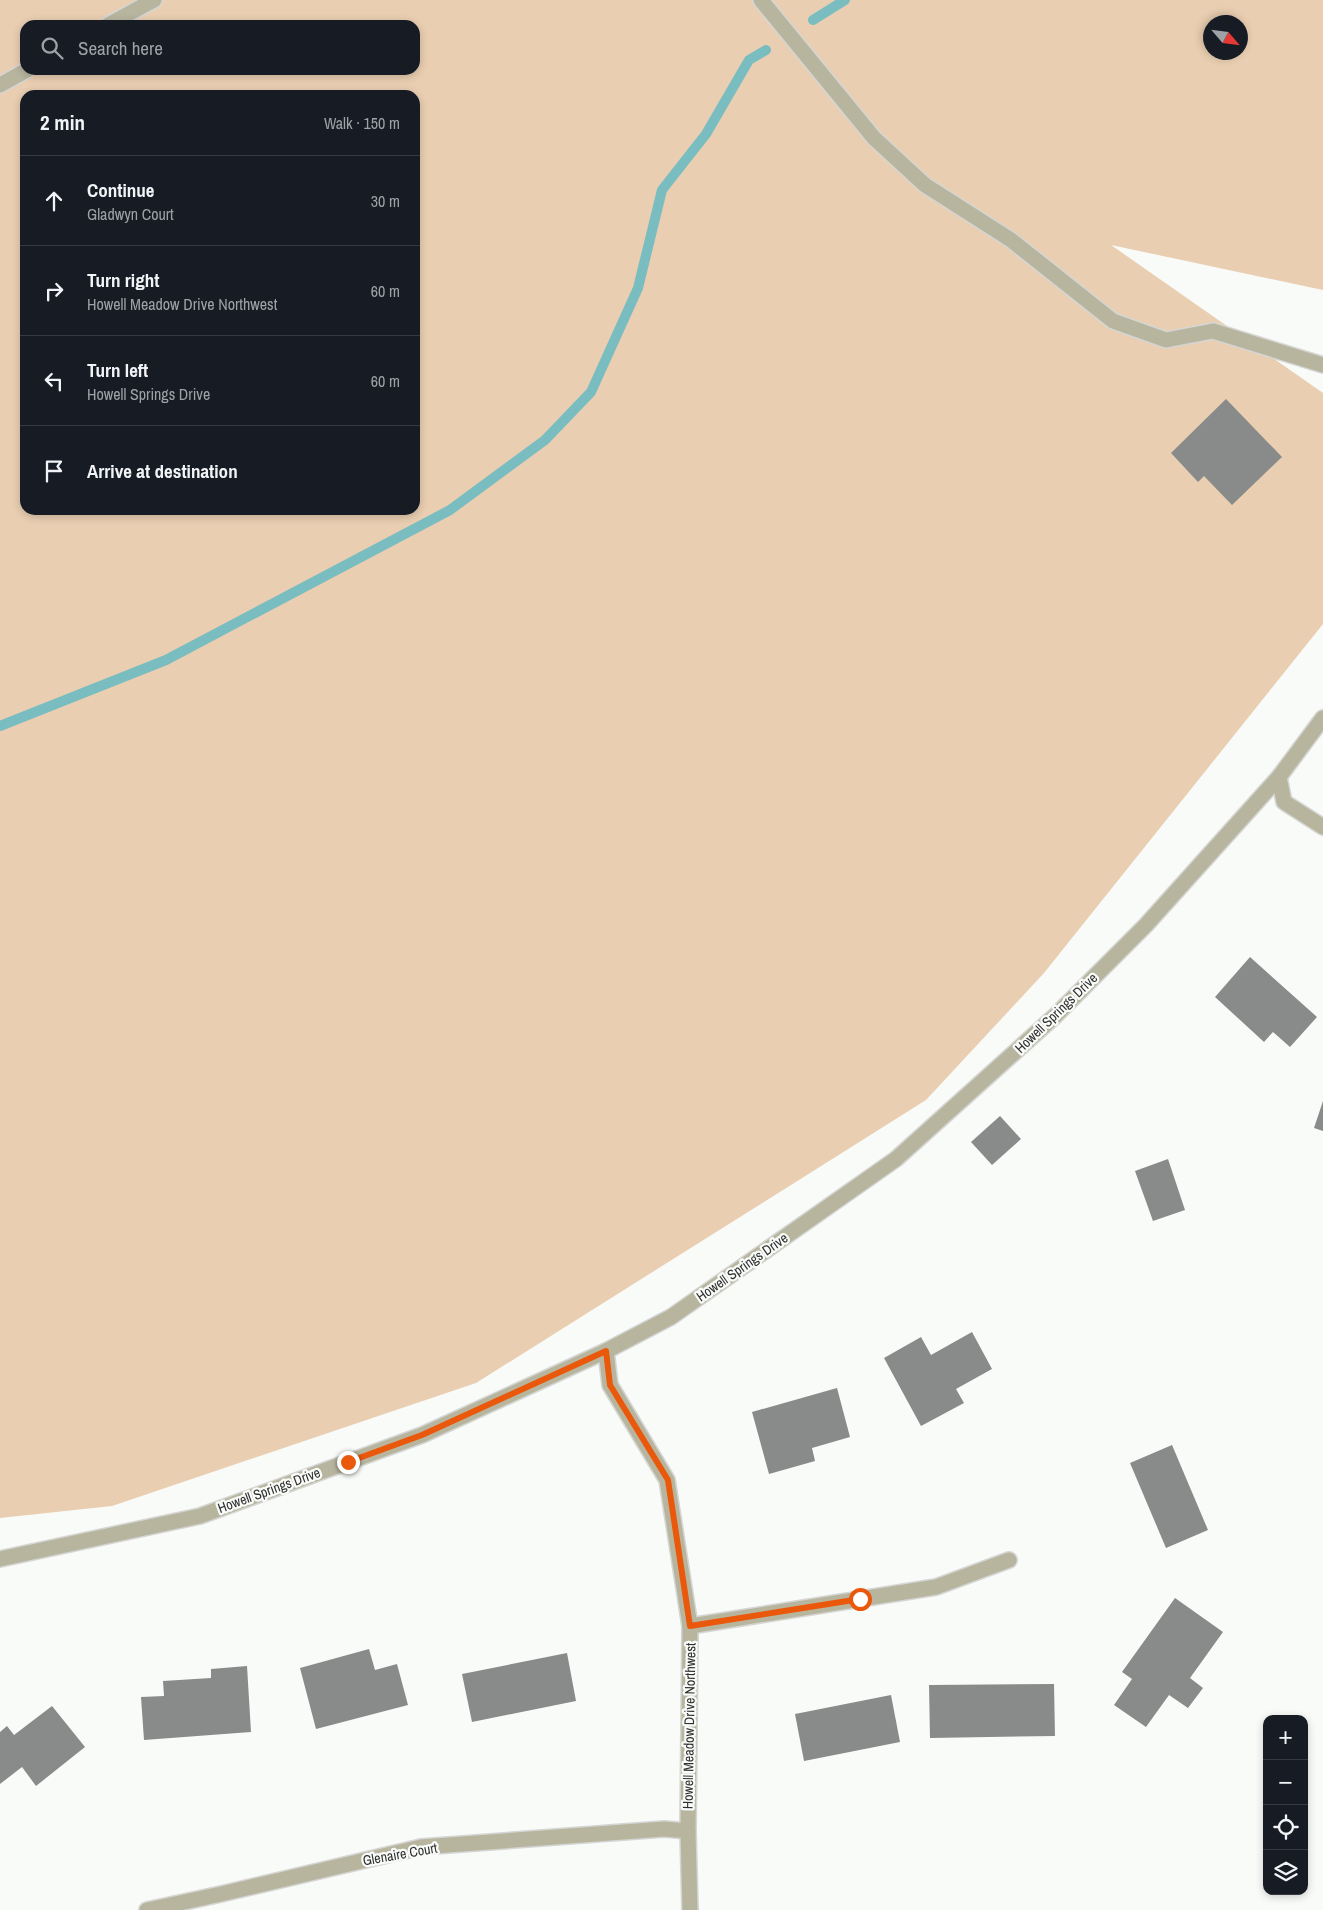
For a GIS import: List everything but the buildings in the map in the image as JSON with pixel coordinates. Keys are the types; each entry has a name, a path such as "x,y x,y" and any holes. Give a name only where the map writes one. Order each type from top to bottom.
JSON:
{"street":[{"path":"117,20 154,0"},
{"path":"760,0 874,138 924,185 1011,240 1113,321 1166,340 1213,331 1323,365"},
{"path":"0,85 20,74"},
{"name":"Howell Springs Drive","path":"0,1559 200,1516 422,1435 606,1351 671,1317 896,1159 1055,1016 1146,925 1279,777 1323,718"},
{"path":"1279,777 1284,802 1323,827"},
{"name":"Howell Meadow Drive Northwest","path":"606,1351 610,1385 668,1480 690,1626 688,1831 690,1910"},
{"path":"690,1626 936,1587 1009,1560"},
{"name":"Glenaire Court","path":"147,1910 421,1847 664,1829 688,1831"}],"shaded area":[{"path":"0,0 1323,0 1323,290 1111,245 1323,393 1323,624 1044,973 926,1100 476,1383 112,1506 0,1518"}],"waterway":[{"path":"813,20 845,0"},
{"path":"0,726 166,660 450,510 545,440 591,392 638,288 662,190 706,134 749,60 766,50"}],"route":[{"path":"348,1462 422,1435 606,1351 610,1385 668,1480 690,1626 860,1599"}]}
